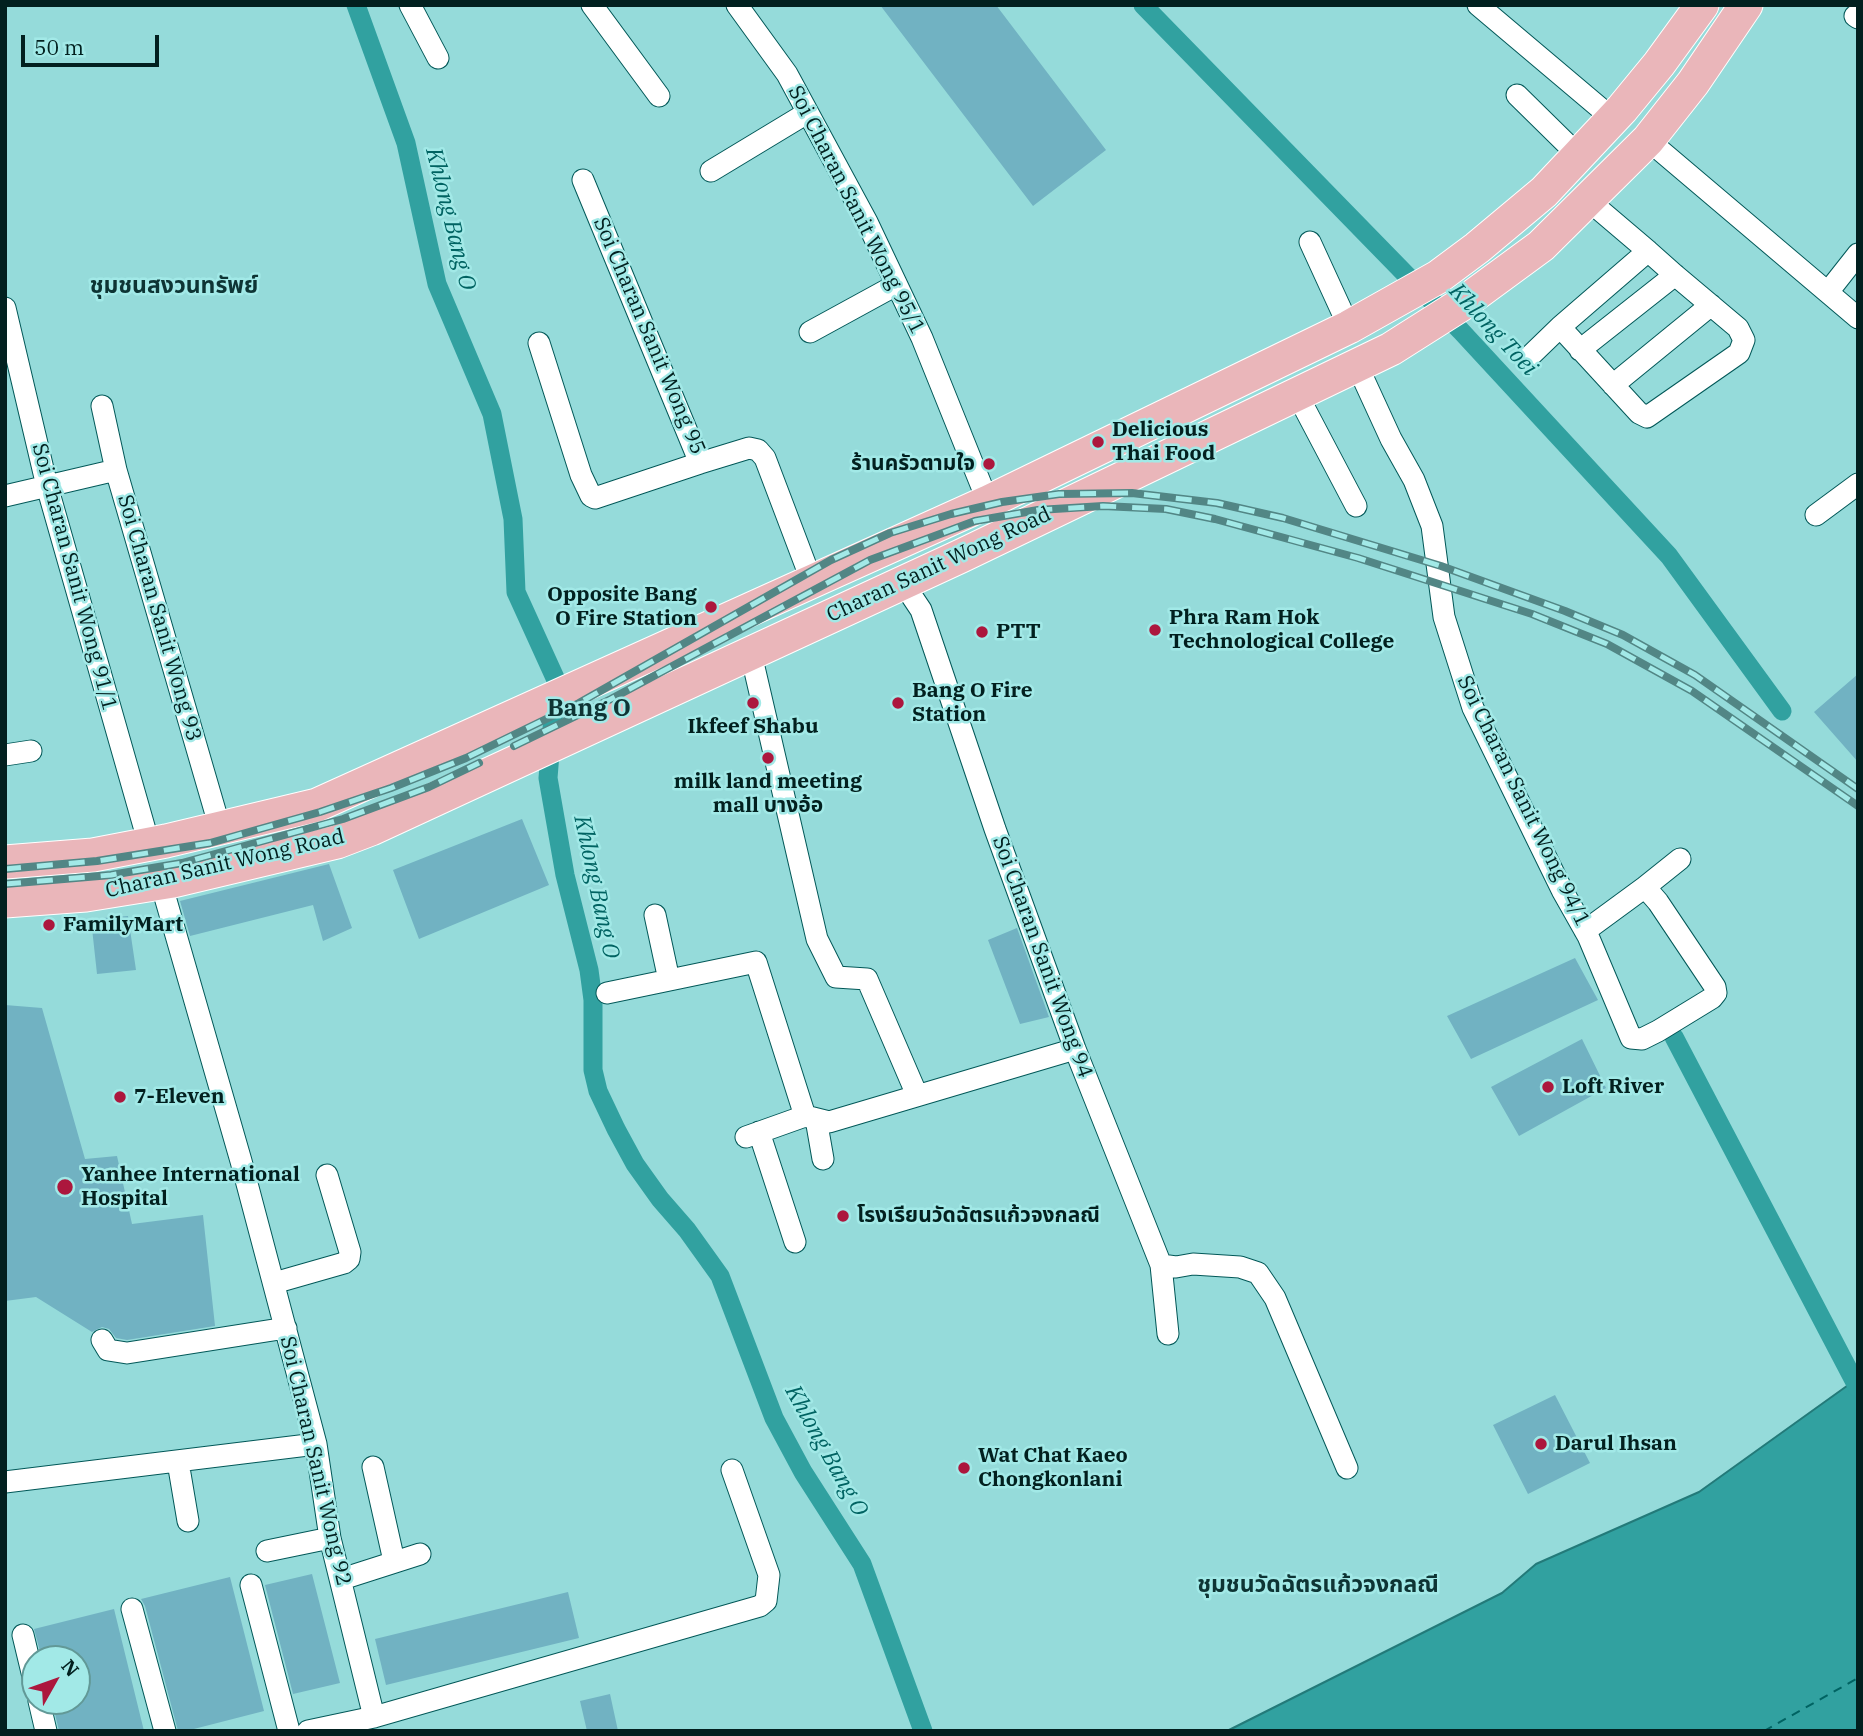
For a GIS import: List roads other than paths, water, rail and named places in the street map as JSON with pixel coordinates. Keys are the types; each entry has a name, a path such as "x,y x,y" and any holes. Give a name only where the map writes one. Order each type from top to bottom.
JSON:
{"main road":[{"name":"Charan Sanit Wong Road","path":"5,862 93,855 317,805 988,502 1349,327 1438,277 1545,192 1613,119 1659,64 1702,5"},
{"name":"Charan Sanit Wong Road","path":"5,901 86,895 162,883 337,842 379,826 903,583 1357,366 1462,304 1541,246 1648,140 1693,83 1746,5"},
{"path":"887,548 903,583"},
{"path":"812,582 826,619"}],"street":[{"path":"410,5 438,58"},
{"path":"592,5 659,96"},
{"name":"Soi Charan Sanit Wong 95/1","path":"737,5 772,50 867,222 922,338 988,502"},
{"path":"1478,5 1613,119"},
{"path":"1517,95 1579,156"},
{"path":"711,171 807,113"},
{"path":"1648,140 1858,318"},
{"name":"Soi Charan Sanit Wong 95","path":"583,180 700,463 749,448 758,450 765,457 812,582"},
{"path":"1560,327 1639,413 1647,416 1739,353 1744,340 1738,328 1588,200"},
{"path":"1310,242 1349,327"},
{"path":"1530,357 1560,327 1648,251"},
{"path":"1828,292 1858,254"},
{"path":"1580,350 1675,275"},
{"path":"810,332 896,285"},
{"path":"1613,385 1711,305"},
{"name":"Soi Charan Sanit Wong 91/1","path":"5,308 47,486 149,844"},
{"path":"539,342 581,475 591,496 595,498 700,463"},
{"name":"Soi Charan Sanit Wong 94/1","path":"1357,366 1391,439 1414,480 1432,526 1444,617 1473,708 1562,890 1585,931 1631,1038 1642,1039 1712,998 1716,993 1715,987 1645,887"},
{"path":"1297,394 1356,506"},
{"name":"Soi Charan Sanit Wong 93","path":"102,406 116,470 220,828"},
{"path":"5,496 116,470"},
{"path":"1816,515 1858,484"},
{"name":"Soi Charan Sanit Wong 94","path":"903,583 921,610 995,829 1075,1049 1161,1265 1168,1334"},
{"path":"751,654 817,939 836,976 867,979 918,1095"},
{"path":"5,755 32,751"},
{"path":"1585,931 1680,859"},
{"name":"Soi Charan Sanit Wong 92","path":"162,883 274,1283 316,1444 330,1538 374,1717"},
{"path":"655,915 669,980"},
{"path":"607,993 756,962 811,1117 823,1159"},
{"path":"795,1242 753,1135 811,1117 829,1122 1075,1049"},
{"path":"274,1283 344,1263 349,1259 350,1252 327,1175"},
{"path":"1161,1265 1240,1267 1258,1273 1275,1298 1347,1468"},
{"path":"102,1340 108,1350 127,1353 286,1328"},
{"path":"5,1482 316,1444"},
{"path":"178,1462 188,1521"},
{"path":"373,1468 394,1561"},
{"path":"308,1731 374,1717 760,1606 766,1601 769,1574 732,1470"},
{"path":"267,1551 330,1538"},
{"path":"341,1579 420,1554"},
{"path":"251,1585 289,1731"},
{"path":"132,1609 165,1731"},
{"path":"23,1635 25,1645"}],"water":[{"path":"1858,1378 1858,1731 1227,1731 1502,1593 1536,1564 1699,1492"}],"waterway":[{"name":"Khlong Bang O","path":"356,5 406,143 437,284 492,414 513,519 516,592 556,680 548,778 565,875 589,970 593,1000 593,1070 598,1091 635,1164 720,1276 774,1418 803,1472 862,1564 923,1731"},
{"name":"Khlong Toei","path":"1143,5 1461,331 1669,556 1782,711"},
{"path":"1674,1037 1858,1388"}],"railway":[{"path":"5,869 97,861 210,843 320,812 391,788 466,758 579,703 831,560 890,533 1002,502 1059,494 1132,493 1217,503 1283,518 1441,566 1565,611 1623,635 1695,675 1858,789"},
{"path":"514,746 611,699 870,560 975,521 1038,510 1103,506 1166,509 1215,519 1358,558 1532,614 1607,644 1692,691 1858,806"},
{"path":"5,884 111,875 182,863 343,819 429,787 479,763"}],"place":[{"name":"Delicious Thai Food","path":"1098,442"},
{"name":"ร้านครัวตามใจ","path":"989,464"},
{"name":"Opposite Bang O Fire Station","path":"711,607"},
{"name":"Phra Ram Hok Technological College","path":"1155,630"},
{"name":"PTT","path":"982,632"},
{"name":"Ikfeef Shabu","path":"753,703"},
{"name":"Bang O Fire Station","path":"898,703"},
{"name":"milk land meeting mall บางอ้อ","path":"768,758"},
{"name":"FamilyMart","path":"49,925"},
{"name":"Loft River","path":"1548,1087"},
{"name":"7-Eleven","path":"120,1097"},
{"name":"Yanhee International Hospital","path":"65,1187"},
{"name":"โรงเรียนวัดฉัตรแก้วจงกลณี","path":"843,1216"},
{"name":"Darul Ihsan","path":"1541,1444"},
{"name":"Wat Chat Kaeo Chongkonlani","path":"964,1468"}],"district":[{"name":"ชุมชนสงวนทรัพย์","path":"174,286"},
{"name":"Bang O","path":"589,709"},
{"name":"ชุมชนวัดฉัตรแก้วจงกลณี","path":"1318,1585"}]}
